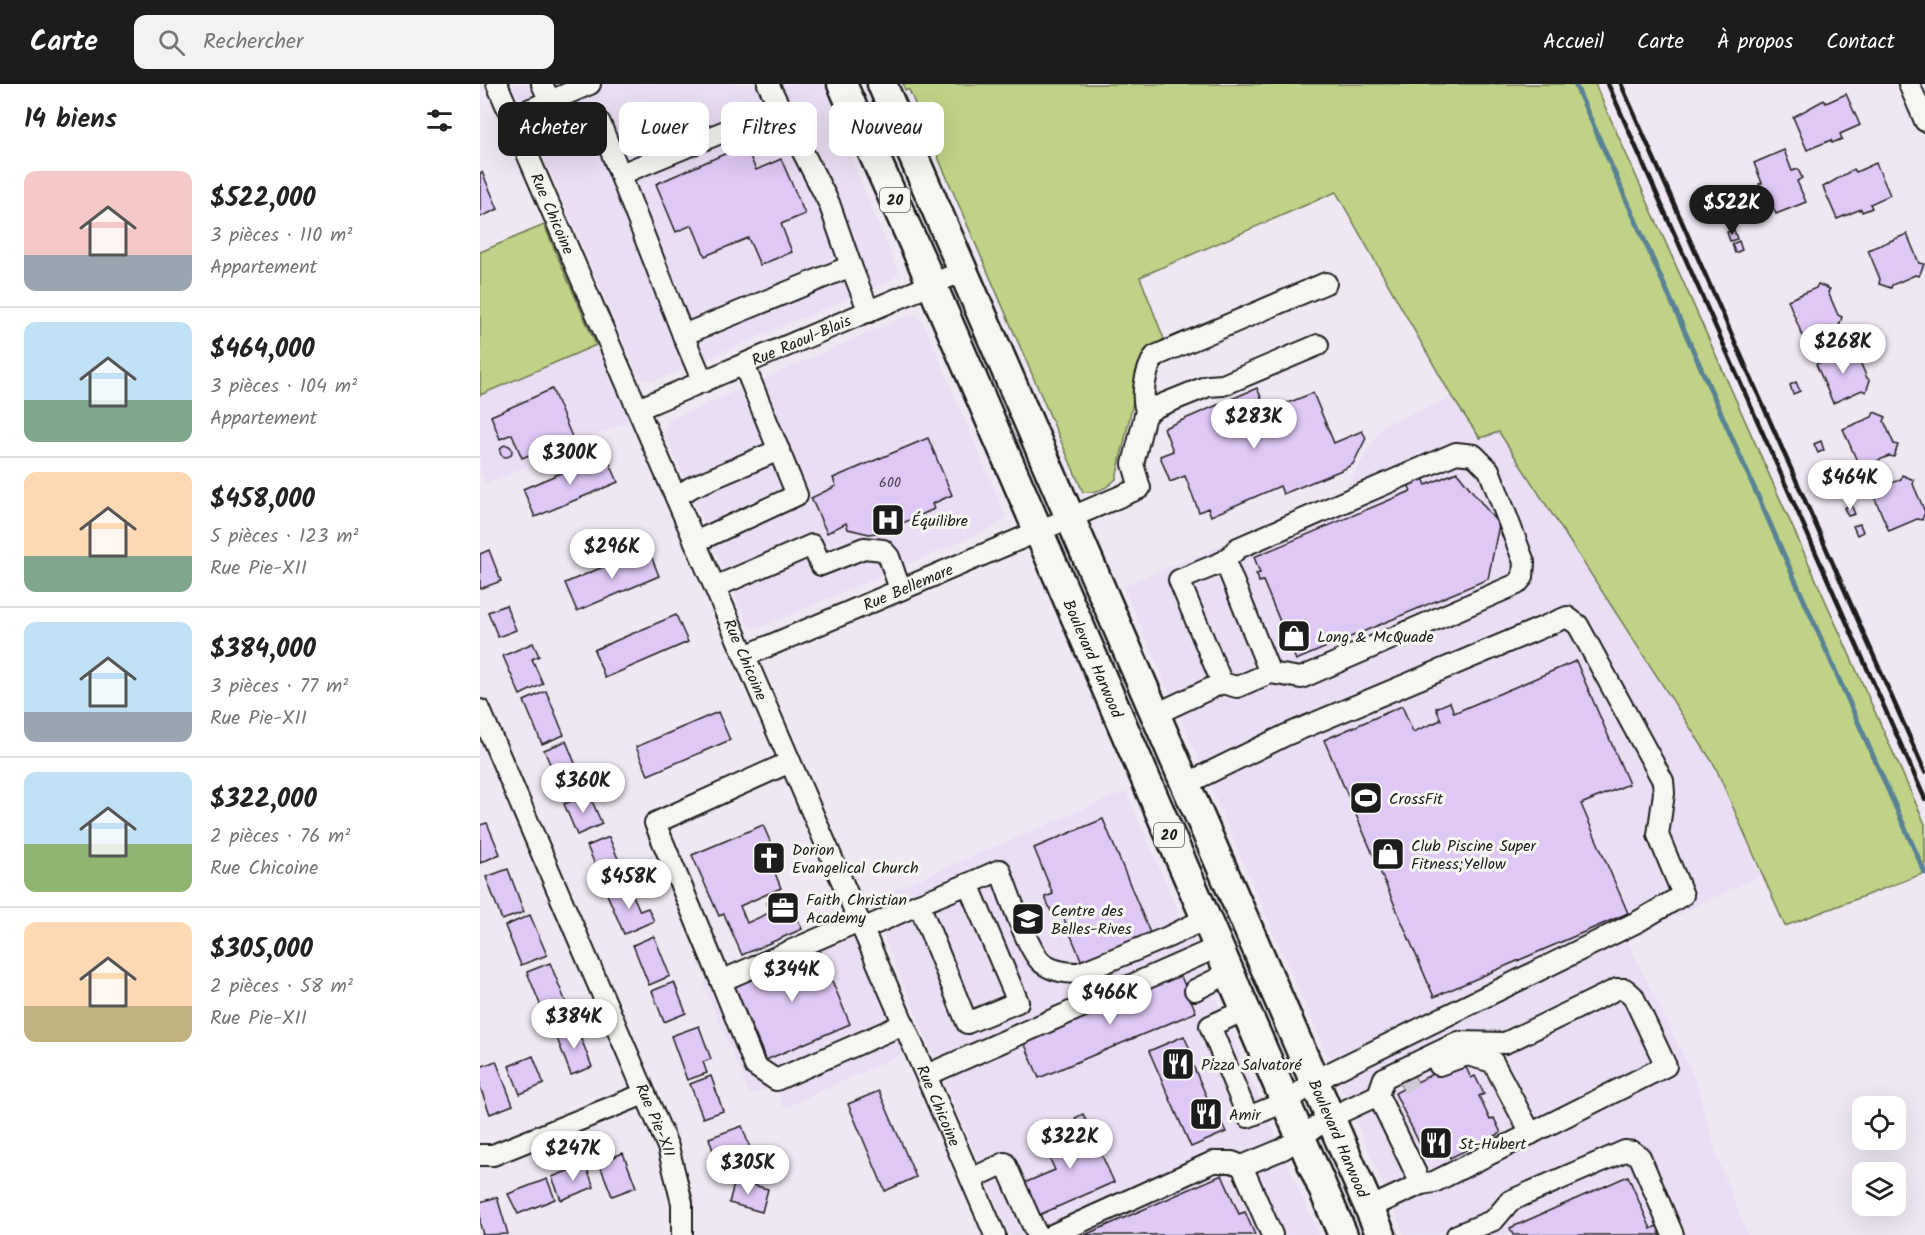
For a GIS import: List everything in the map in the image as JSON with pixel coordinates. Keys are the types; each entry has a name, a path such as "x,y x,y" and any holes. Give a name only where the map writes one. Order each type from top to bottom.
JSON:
{"highway":[{"name":"Boulevard Harwood","path":"842,84 932,285 1343,1235"},
{"name":"Boulevard Harwood","path":"882,84 1381,1235"}],"street":[{"name":"Rue Chicoine","path":"497,84 505,102"},
{"path":"533,102 546,93 590,84"},
{"path":"768,84 778,102"},
{"path":"1909,84 1925,121"},
{"path":"621,174 721,133"},
{"path":"607,140 703,382"},
{"name":"Rue Chicoine","path":"528,156 995,1235"},
{"path":"805,156 829,203 869,312"},
{"path":"683,335 851,266"},
{"name":"Rue Raoul-Blais","path":"638,409 963,271"},
{"path":"1318,345 1223,385 1208,386 1147,413 1144,396 1150,367 1155,356 1326,283"},
{"path":"695,542 797,495 744,365"},
{"name":"Rue Bellemare","path":"745,656 1140,488 1133,464 1147,413"},
{"path":"676,497 693,487 779,450"},
{"path":"1156,714 1222,683 1237,687 1270,672 1301,678 1517,584 1523,577 1524,562 1489,470 1474,455 1456,453 1238,548 1225,561 1179,580 1222,683"},
{"path":"715,588 812,545 821,565 864,548 883,550 889,557 900,589"},
{"path":"1225,561 1270,672"},
{"path":"1186,784 1294,731 1567,617 1578,625 1659,769 1664,793 1658,835 1683,895 1639,921 1330,1072 1285,1102 1248,1118 1210,1026 1245,1010"},
{"name":"Rue Pie-XII","path":"480,710 674,1165 682,1203 682,1235"},
{"path":"790,762 655,823 755,1066 776,1080 904,1024"},
{"path":"721,981 1000,870 1038,959 1056,971 1079,973 1149,945 1205,919"},
{"path":"919,904 967,1023 1018,1002 968,884"},
{"path":"927,1075 1218,947"},
{"path":"1195,990 1229,973"},
{"path":"1369,1208 1421,1184 1434,1182 1666,1066 1633,996 1625,989 1617,989 1505,1043 1459,1042 1384,1078 1378,1095 1421,1184"},
{"path":"1052,1235 1213,1162 1232,1162 1242,1166 1283,1149 1329,1118 1462,1056 1493,1062 1531,1134"},
{"path":"480,1155 493,1155 644,1094"},
{"path":"1457,1235 1497,1228 1510,1201 1625,1151 1633,1152 1640,1157 1673,1235"},
{"path":"971,1179 1005,1163 1037,1235"},
{"path":"1242,1166 1272,1235"}],"shaded area":[{"path":"512,84 823,84 832,102 829,102 829,156 850,156 899,273 887,282 654,381 640,379 543,156 607,156 607,102 520,102"},
{"path":"908,315 918,316 927,330 1006,517 995,527 759,628 748,626 665,435 668,421"},
{"path":"596,345 631,420 486,484 480,471 480,395"},
{"path":"1452,397 1479,438 1499,432 1715,766 1761,875 1627,940 1696,1081 1718,1160 1748,1235 1405,1235 1123,586 1342,495 1383,425"},
{"path":"1126,791 1319,1235 1010,1235 868,901"},
{"path":"847,920 905,1053 784,1108 775,1085 750,1095 703,984"}],"green space":[{"path":"903,84 1595,84 1925,824 1925,873 1785,926 1715,766 1499,432 1480,438 1452,397 1336,192 1140,277 1164,339 1148,349 1143,357 1116,479 1101,490 1083,492 938,156 944,156 944,102 914,102 909,90 905,90"},
{"path":"544,225 596,345 480,395 480,252"}],"building":[{"path":"1846,94 1860,125 1840,134 1842,139 1832,143 1831,140 1807,150 1793,117 1824,100 1826,103"},
{"path":"1784,150 1792,171 1798,169 1802,178 1797,181 1806,202 1776,214 1767,194 1763,195 1759,184 1762,183 1754,163"},
{"path":"721,156 750,156 756,170 781,159 805,214 781,224 792,252 760,265 748,238 705,256 692,225 676,232 656,184"},
{"path":"1876,163 1890,195 1870,204 1872,208 1862,212 1861,209 1837,219 1823,187 1854,169 1856,172"},
{"path":"482,172 498,209 480,217 480,173"},
{"path":"1734,230 1737,239 1730,241 1727,232"},
{"path":"1907,234 1919,263 1924,264 1919,276 1915,275 1892,285 1891,288 1879,284 1880,279 1868,250"},
{"path":"1739,241 1742,250 1735,253 1732,244"},
{"path":"1818,284 1830,289 1828,292 1838,315 1842,317 1838,329 1833,327 1804,340 1788,300 1816,288"},
{"path":"1846,347 1858,352 1857,355 1870,380 1866,392 1862,390 1833,403 1816,364 1844,351"},
{"path":"1796,382 1800,391 1793,394 1790,385"},
{"path":"1257,388 1267,411 1313,393 1334,443 1362,431 1366,438 1353,464 1344,469 1283,494 1280,486 1211,516 1208,508 1199,512 1185,476 1170,482 1160,456 1173,451 1164,428"},
{"path":"552,389 572,437 522,458 512,434 500,439 491,416"},
{"path":"1874,412 1886,417 1884,421 1894,444 1898,445 1894,457 1889,456 1860,468 1843,429 1872,417"},
{"path":"928,438 952,495 932,504 934,509 896,526 898,530 869,534 848,529 846,523 827,533 811,498 836,486 833,478"},
{"path":"1821,441 1824,450 1818,453 1814,444"},
{"path":"508,445 512,451 508,457 504,457 500,449"},
{"path":"606,454 618,482 535,517 523,489"},
{"path":"1457,472 1499,525 1488,579 1296,660 1290,646 1284,648 1281,642 1278,634 1284,631 1263,581 1259,582 1256,574 1260,573 1254,557 1411,491 1407,482 1422,476 1426,485"},
{"path":"1902,475 1914,480 1913,484 1925,512 1922,520 1917,519 1889,531 1872,492 1901,479"},
{"path":"1851,505 1855,514 1848,516 1844,508"},
{"path":"1860,524 1863,532 1857,535 1853,526"},
{"path":"648,548 659,576 577,611 565,583"},
{"path":"489,550 501,581 480,589 480,554"},
{"path":"506,605 516,630 498,637 488,612"},
{"path":"676,615 688,642 605,678 594,650"},
{"path":"533,643 539,656 532,659 543,684 520,695 503,656"},
{"path":"1576,661 1629,784 1581,804 1628,913 1434,997 1324,740 1402,706 1413,732 1441,720 1436,708 1450,702 1454,713"},
{"path":"546,691 564,735 542,744 524,701"},
{"path":"718,712 730,740 648,775 636,747"},
{"path":"566,741 583,783 562,792 544,750"},
{"path":"589,794 602,824 577,835 564,804"},
{"path":"1103,819 1150,933 1082,962 1061,912 1053,916 1045,897 1053,894 1034,848"},
{"path":"487,823 500,854 480,863 480,825"},
{"path":"763,825 773,848 783,852 775,873 781,888 740,906 747,923 771,912 767,903 787,894 802,929 742,955 724,914 719,916 692,855"},
{"path":"609,837 621,866 631,861 638,876 606,890 587,846"},
{"path":"508,869 524,912 502,920 486,877"},
{"path":"628,884 640,911 648,908 654,921 624,934 607,894"},
{"path":"530,915 547,955 521,965 505,926"},
{"path":"654,936 670,976 649,985 633,945"},
{"path":"818,947 850,1024 766,1060 733,982"},
{"path":"550,963 567,1005 544,1014 527,972"},
{"path":"1180,974 1196,1012 1039,1078 1023,1040"},
{"path":"674,982 686,1013 664,1022 652,991"},
{"path":"576,1025 592,1067 571,1075 555,1033"},
{"path":"699,1026 711,1059 703,1062 707,1073 687,1080 671,1036"},
{"path":"1184,1036 1191,1052 1188,1054 1216,1118 1219,1117 1226,1132 1191,1147 1149,1051"},
{"path":"533,1056 544,1084 520,1094 509,1066"},
{"path":"1462,1059 1471,1078 1475,1076 1484,1094 1479,1096 1490,1120 1494,1118 1501,1133 1450,1158 1445,1148 1426,1157 1395,1093 1403,1089 1397,1077 1411,1070 1417,1082"},
{"path":"496,1061 513,1105 490,1114 480,1087 480,1067"},
{"path":"711,1076 723,1111 703,1118 690,1084"},
{"path":"879,1091 916,1177 885,1191 848,1104"},
{"path":"1083,1114 1114,1182 1039,1215 1024,1183 1055,1170 1043,1144 1080,1128 1075,1118"},
{"path":"742,1126 750,1148 716,1160 709,1138"},
{"path":"623,1153 636,1187 612,1196 599,1163"},
{"path":"585,1164 594,1187 561,1200 552,1177"},
{"path":"1222,1175 1239,1214 1245,1212 1255,1235 1085,1235"},
{"path":"1628,1176 1651,1229 1663,1223 1669,1235 1513,1235 1510,1228"},
{"path":"547,1179 555,1199 518,1214 508,1194"},
{"path":"735,1180 768,1189 762,1212 729,1203"},
{"path":"497,1197 508,1234 483,1235 480,1224 480,1202"}],"waterway":[{"path":"1575,84 1925,873"}],"tunnel":[{"path":"1400,1084 1414,1076"}],"railway":[{"path":"1608,84 1925,799"},
{"path":"1621,84 1925,772"}],"place":[{"name":"Équilibre","path":"888,520"},
{"name":"Long & McQuade","path":"1294,636"},
{"name":"CrossFit","path":"1366,798"},
{"name":"Club Piscine Super Fitness;Yellow","path":"1388,854"},
{"name":"Dorion Evangelical Church","path":"769,858"},
{"name":"Faith Christian Academy","path":"783,908"},
{"name":"Centre des Belles-Rives","path":"1028,919"},
{"name":"Pizza Salvatoré","path":"1178,1064"},
{"name":"Amir","path":"1206,1114"},
{"name":"St-Hubert","path":"1436,1143"}]}
